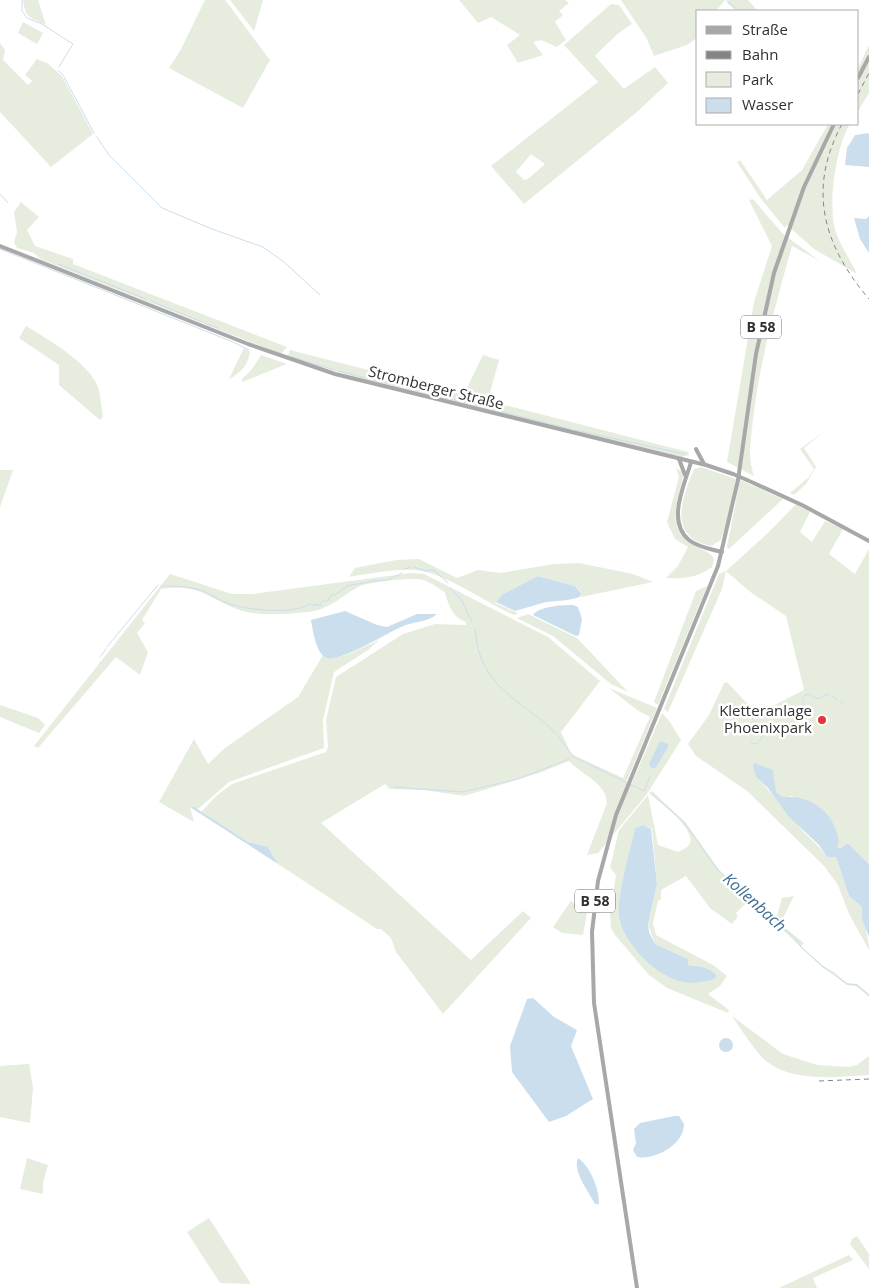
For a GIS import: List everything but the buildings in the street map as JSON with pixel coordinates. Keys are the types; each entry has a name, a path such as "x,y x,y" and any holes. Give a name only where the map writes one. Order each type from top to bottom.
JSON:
{"main road":[{"path":"859,76 869,57"},
{"name":"B 58","path":"638,1288 594,1004 592,932 604,854 626,788 718,566 738,480 758,346 774,273 792,220 834,125"},
{"name":"Stromberger Straße","path":"0,246 248,344 325,371 728,472 797,502 869,541"},
{"path":"696,449 706,465"},
{"path":"679,459 686,479"},
{"path":"691,462 678,509 681,530 689,540 722,552"}],"green space":[{"path":"23,0 38,0 46,25 29,17 25,11"},
{"path":"205,0 225,0 270,60 243,108 169,68 180,51"},
{"path":"230,0 263,0 254,31"},
{"path":"459,0 565,0 569,3 559,11 563,15 555,22 566,40 557,47 541,40 533,42 543,55 518,63 507,45 520,35 491,17 478,23"},
{"path":"621,0 725,0 717,10 696,10 696,38 687,45 654,56 647,39"},
{"path":"729,0 748,0 757,10 735,10 727,3"},
{"path":"611,4 619,5 632,24 595,56 624,89 655,67 668,83 637,112 524,204 491,166 598,82 564,45","holes":["531,154 545,164 528,179 524,180 516,172"]},
{"path":"23,22 43,33 37,44 18,33"},
{"path":"0,43 5,50 3,60 28,85 32,81 25,75 37,59 47,63 62,76 93,134 51,167 0,112"},
{"path":"869,45 869,93 859,109 859,66"},
{"path":"827,125 850,125 837,159 832,201 834,225 838,237 857,274 814,249 787,225 785,228 761,199 737,162 740,160 767,200 802,170"},
{"path":"753,199 783,234 820,261 792,246 769,332 756,397 750,448 754,476 727,462 754,302 772,246 749,200"},
{"path":"21,202 39,217 27,230 35,246 73,259 73,264 287,347 281,354 40,259 34,253 17,248 14,242 17,232 14,212"},
{"path":"26,326 68,353 87,371 99,390 103,417 100,420 59,385 59,365 19,338"},
{"path":"244,348 250,352 248,361 237,374 229,379"},
{"path":"290,350 688,452 689,455 681,457 434,398 288,356"},
{"path":"261,355 287,364 242,382 242,379 252,369"},
{"path":"483,355 499,360 488,400 464,394"},
{"path":"825,431 804,448 816,467 806,484 794,495 790,493 809,477 814,469 800,449"},
{"path":"701,467 736,479 727,523 721,540 711,546 697,541 688,534 683,525 682,515 685,492 694,469"},
{"path":"676,468 682,472 683,477 676,509 677,527 681,535 688,542 708,552 714,560 712,567 695,576 666,578 678,566 688,547 675,539 667,522 679,477"},
{"path":"0,470 13,470 0,507"},
{"path":"740,480 783,499 729,549 727,547"},
{"path":"796,504 810,512 800,532 812,542 825,521 843,529 829,554 855,574 869,549 869,864 848,843 839,848 837,847 792,796 782,798 756,777 827,857 836,857 849,896 862,907 869,950 849,914 838,885 824,866 747,791 696,756 688,744 709,715 724,683 727,682 757,714 804,690 786,616 749,591 726,571 769,532"},
{"path":"419,559 457,578 478,570 501,573 554,564 579,563 633,574 653,582 581,597 581,592 575,586 538,576 503,594 495,603 518,613 514,615 451,582 425,572 398,570 349,577 355,568 396,560"},
{"path":"726,571 722,589 668,712 664,709 719,574"},
{"path":"411,573 424,574 548,637 600,681 561,732 571,754 623,778 650,717 637,710 609,688 657,708 626,783 631,785 662,713 681,740 647,794 598,853 587,855 607,803 606,796 598,785 569,761 539,773 464,796 424,790 390,789 385,784 321,823 471,960 523,911 531,918 443,1014 396,952 391,938 381,929 377,929 278,864 268,847 248,842 201,812 216,796 232,784 326,752 328,747 326,720 336,677 403,634 435,624 466,625 466,622 454,614 445,592 428,582 403,579 363,585 328,606 315,611 272,614 244,612 193,590 184,588 161,589 142,620 145,623 137,633 148,652 140,675 116,657 38,748 34,746 170,574 232,594 252,594"},
{"path":"707,586 658,705 654,702 696,591"},
{"path":"528,614 577,638 628,692 611,684 553,636 517,618"},
{"path":"379,640 368,650 334,672 323,720 324,748 229,782 198,809 190,807 194,822 159,802 194,739 208,764 225,748 298,697 323,655 329,657 343,656"},
{"path":"0,705 38,718 45,725 39,733 0,717"},
{"path":"652,791 686,823 720,871 776,920 782,898 794,896 780,924 804,943 801,946 823,966 847,983 857,984 869,994 869,997 856,986 847,985 822,967 750,899 736,913 738,916 732,924 710,908 686,876 661,890 661,899 658,901 653,923 656,935 713,965 727,976 720,986 708,994 729,1010 728,1013 667,988 649,975 611,928 610,913 616,875 610,868 619,830 648,795 658,845 678,852 688,846 690,840 689,833 684,825 649,793","holes":["643,825 652,829 657,884 648,924 655,944 688,959 688,965 708,969 717,976 635,948 619,921 621,891 635,828"]},
{"path":"571,901 587,913 583,935 562,933 553,927"},
{"path":"732,1016 783,1054 817,1065 848,1067 857,1065 869,1056 869,1075 825,1077 796,1074 782,1070 769,1064 759,1054"},
{"path":"29,1064 33,1088 30,1123 0,1117 0,1066"},
{"path":"27,1158 48,1165 43,1183 43,1194 20,1189"},
{"path":"209,1218 251,1284 220,1283 187,1232"},
{"path":"857,1236 869,1254 869,1269 850,1244 852,1239"},
{"path":"849,1255 853,1260 813,1278 817,1288 779,1288"}],"water":[{"path":"869,133 869,167 845,165 847,148 855,135"},
{"path":"869,216 869,253 860,239 854,218 866,219"},
{"path":"538,576 575,586 581,593 580,597 546,602 515,611 496,602 503,594"},
{"path":"573,605 578,607 582,619 579,635 576,636 533,615 545,608"},
{"path":"345,611 377,625 387,627 417,614 437,614 429,619 401,627 342,656 327,658 320,652 311,620"},
{"path":"660,741 668,744 668,747 656,767 652,769 649,764"},
{"path":"754,763 773,770 776,792 782,797 807,800 821,808 835,828 838,836 837,847 840,848 848,843 869,864 869,937 862,919 862,907 849,896 836,857 827,857 819,845 789,817 768,788 756,777"},
{"path":"190,807 194,807 248,842 268,847 278,864"},
{"path":"643,825 651,829 657,884 648,924 649,932 655,944 688,959 688,965 704,968 714,973 717,976 711,980 688,983 675,980 663,974 641,956 632,945 620,922 619,903 621,890 635,828"},
{"path":"533,998 554,1017 577,1030 571,1046 593,1099 566,1116 549,1122 512,1072 510,1046 527,999"},
{"path":"723,1038 729,1038 733,1045 729,1052 723,1052 719,1048 719,1042"},
{"path":"679,1116 684,1124 683,1132 674,1144 667,1150 652,1156 637,1157 633,1150 636,1143 634,1129 640,1123"},
{"path":"578,1158 593,1179 598,1192 599,1204 595,1204 579,1175 577,1169"}],"waterway":[{"path":"22,0 22,11 27,18 42,24 73,44 59,67"},
{"path":"726,0 738,10"},
{"path":"58,70 63,75 94,133"},
{"path":"97,137 109,155 162,208 212,229 263,247 284,262 320,295"},
{"path":"0,194 8,203"},
{"path":"0,249 249,350"},
{"path":"58,264 146,299"},
{"path":"151,301 202,322"},
{"path":"206,324 218,328"},
{"path":"292,357 335,370"},
{"path":"338,371 403,387"},
{"path":"406,388 571,429"},
{"path":"575,430 684,454"},
{"name":"Kollenbach","path":"405,569 411,567"},
{"name":"Kollenbach","path":"414,567 425,571 434,570 448,583"},
{"name":"Kollenbach","path":"161,586 180,586 204,591 235,606 281,610 310,604 312,606 317,604 320,606 322,601 328,601 331,595 335,595 347,586 388,580 402,573"},
{"name":"Kollenbach","path":"107,647 158,585"},
{"name":"Kollenbach","path":"450,588 461,599 472,622"},
{"name":"Kollenbach","path":"475,629 478,649 484,665 493,678 503,690 556,733"},
{"name":"Kollenbach","path":"100,657 106,649"},
{"path":"796,710 803,706 805,695 809,694 817,699 829,694"},
{"path":"832,696 838,700"},
{"path":"728,705 734,705 745,710 763,733"},
{"path":"795,724 796,714"},
{"path":"751,743 757,744 769,728 781,727"},
{"name":"Kollenbach","path":"558,736 574,757 644,791 650,777"},
{"path":"394,787 462,792 518,779 569,759"},
{"name":"Kollenbach","path":"653,795 683,821 717,869 795,938 801,947 822,966 847,984 857,985 869,995"}],"railway":[{"path":"859,92 869,73"},
{"path":"842,125 831,148 825,171 823,194 825,216 840,258 853,279 869,299"},
{"path":"819,1081 869,1079"}],"place":[{"name":"Kletteranlage Phoenixpark","path":"822,720"}]}
